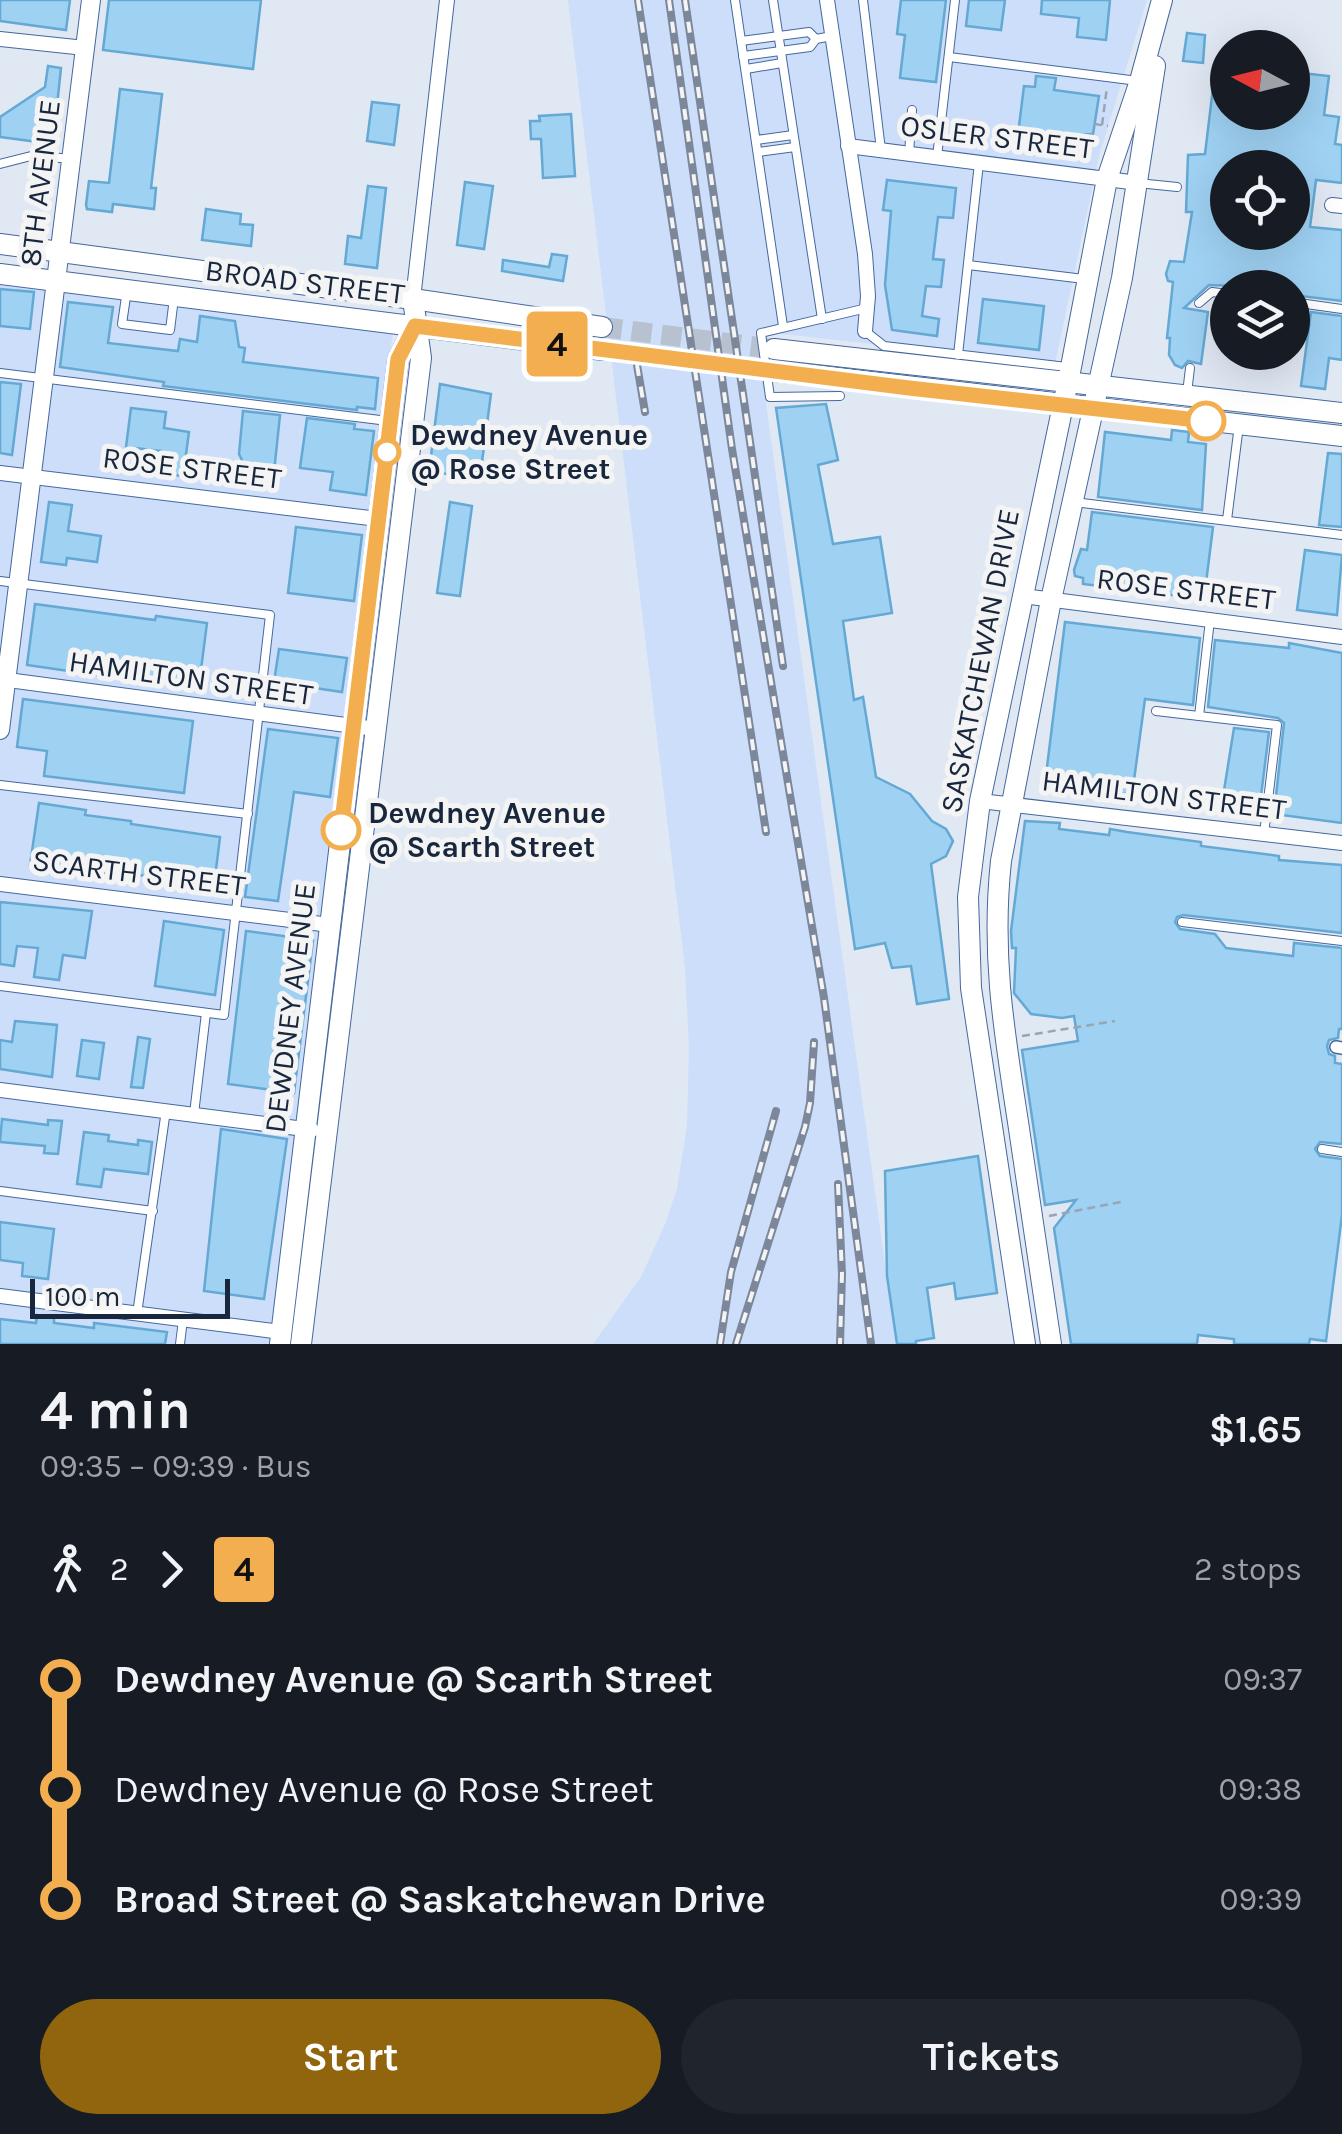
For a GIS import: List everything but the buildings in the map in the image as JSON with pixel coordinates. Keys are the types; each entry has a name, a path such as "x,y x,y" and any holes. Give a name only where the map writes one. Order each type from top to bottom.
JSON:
{"main road":[{"name":"SASKATCHEWAN DRIVE","path":"1025,1344 968,960 968,897 980,801 1108,179 1163,0"},
{"name":"SASKATCHEWAN DRIVE","path":"1051,1344 1028,1250 1032,1219 995,937 1001,861 1051,600 1122,278 1163,0"},
{"name":"BROAD STREET","path":"0,244 602,327"},
{"name":"BROAD STREET","path":"0,274 603,350"},
{"name":"DEWDNEY AVENUE","path":"280,1338 316,1130 376,729 421,358 412,298"},
{"name":"DEWDNEY AVENUE","path":"300,1344 330,925 398,359 415,326"},
{"path":"774,349 1070,374 1098,384 1342,413"},
{"path":"775,371 1342,436"}],"street":[{"name":"8TH AVENUE","path":"0,730 9,582 32,477 91,0"},
{"name":"DEWDNEY AVENUE","path":"412,298 447,0"},
{"path":"827,0 865,254 865,331"},
{"path":"0,38 85,48"},
{"name":"OSLER STREET","path":"848,146 1138,183"},
{"name":"ROSE STREET","path":"0,473 378,518"},
{"name":"ROSE STREET","path":"1023,596 1342,637"},
{"name":"HAMILTON STREET","path":"3,680 376,729"},
{"name":"HAMILTON STREET","path":"980,801 1342,843"},
{"name":"SCARTH STREET","path":"0,884 330,925"},
{"path":"0,1090 316,1130"},
{"path":"0,1296 183,1320 280,1338"}],"lane":[{"path":"734,0 783,326"},
{"path":"773,0 822,319"},
{"path":"862,0 881,150"},
{"path":"938,157 955,0"},
{"path":"741,42 808,32 816,38 832,36"},
{"path":"744,56 810,47 816,38"},
{"path":"949,57 1140,81"},
{"path":"746,69 782,63"},
{"path":"909,154 912,110"},
{"path":"756,140 793,135"},
{"path":"758,152 795,147"},
{"path":"0,164 34,155 71,160"},
{"path":"958,355 978,162"},
{"path":"1138,183 1177,187"},
{"path":"968,265 1088,280"},
{"path":"127,290 122,324 170,330 175,296"},
{"path":"1199,303 1210,294"},
{"path":"1310,305 1342,309"},
{"path":"840,396 770,397 761,333 867,308"},
{"path":"865,331 884,346 1070,374"},
{"path":"1187,395 1190,368"},
{"path":"0,373 390,421"},
{"path":"1226,520 1239,424"},
{"path":"1074,502 1342,534"},
{"path":"0,986 224,1015 270,614 9,582"},
{"path":"1199,716 1210,620"},
{"path":"1156,711 1278,725 1264,834"},
{"path":"0,785 248,814"},
{"path":"1182,922 1342,941"},
{"path":"194,1114 206,1013"},
{"path":"138,1314 166,1110"},
{"path":"1322,1149 1342,1152"},
{"path":"0,1191 152,1212"},
{"path":"1006,1219 1028,1250"},
{"path":"180,1344 183,1320"}],"path":[{"path":"1102,125 1108,77"},
{"path":"1058,172 1092,134"},
{"path":"1006,1038 1115,1021"},
{"path":"1032,1219 1121,1202"}],"shaded area":[{"path":"568,0 1147,0 1099,156 1055,364 756,331 896,1344 593,1344 641,1277 677,1189 687,1126 689,1047 685,968"},
{"path":"0,285 393,330 271,1344 0,1344"}],"tunnel":[{"path":"602,327 774,349"},
{"path":"603,350 775,371"}],"railway":[{"path":"638,0 766,832"},
{"path":"669,0 732,449 824,998 871,1344"},
{"path":"685,0 783,666"},
{"path":"637,365 645,412"},
{"path":"736,1344 805,1127 814,1042"},
{"path":"720,1344 731,1272 776,1111"},
{"path":"838,1184 840,1344"}],"bus line":[{"name":"4","path":"341,830 398,359 415,326 1206,421"}],"place":[{"name":"Dewdney Avenue @ Rose Street","path":"387,452"},
{"name":"Dewdney Avenue @ Scarth Street","path":"341,830"}]}
